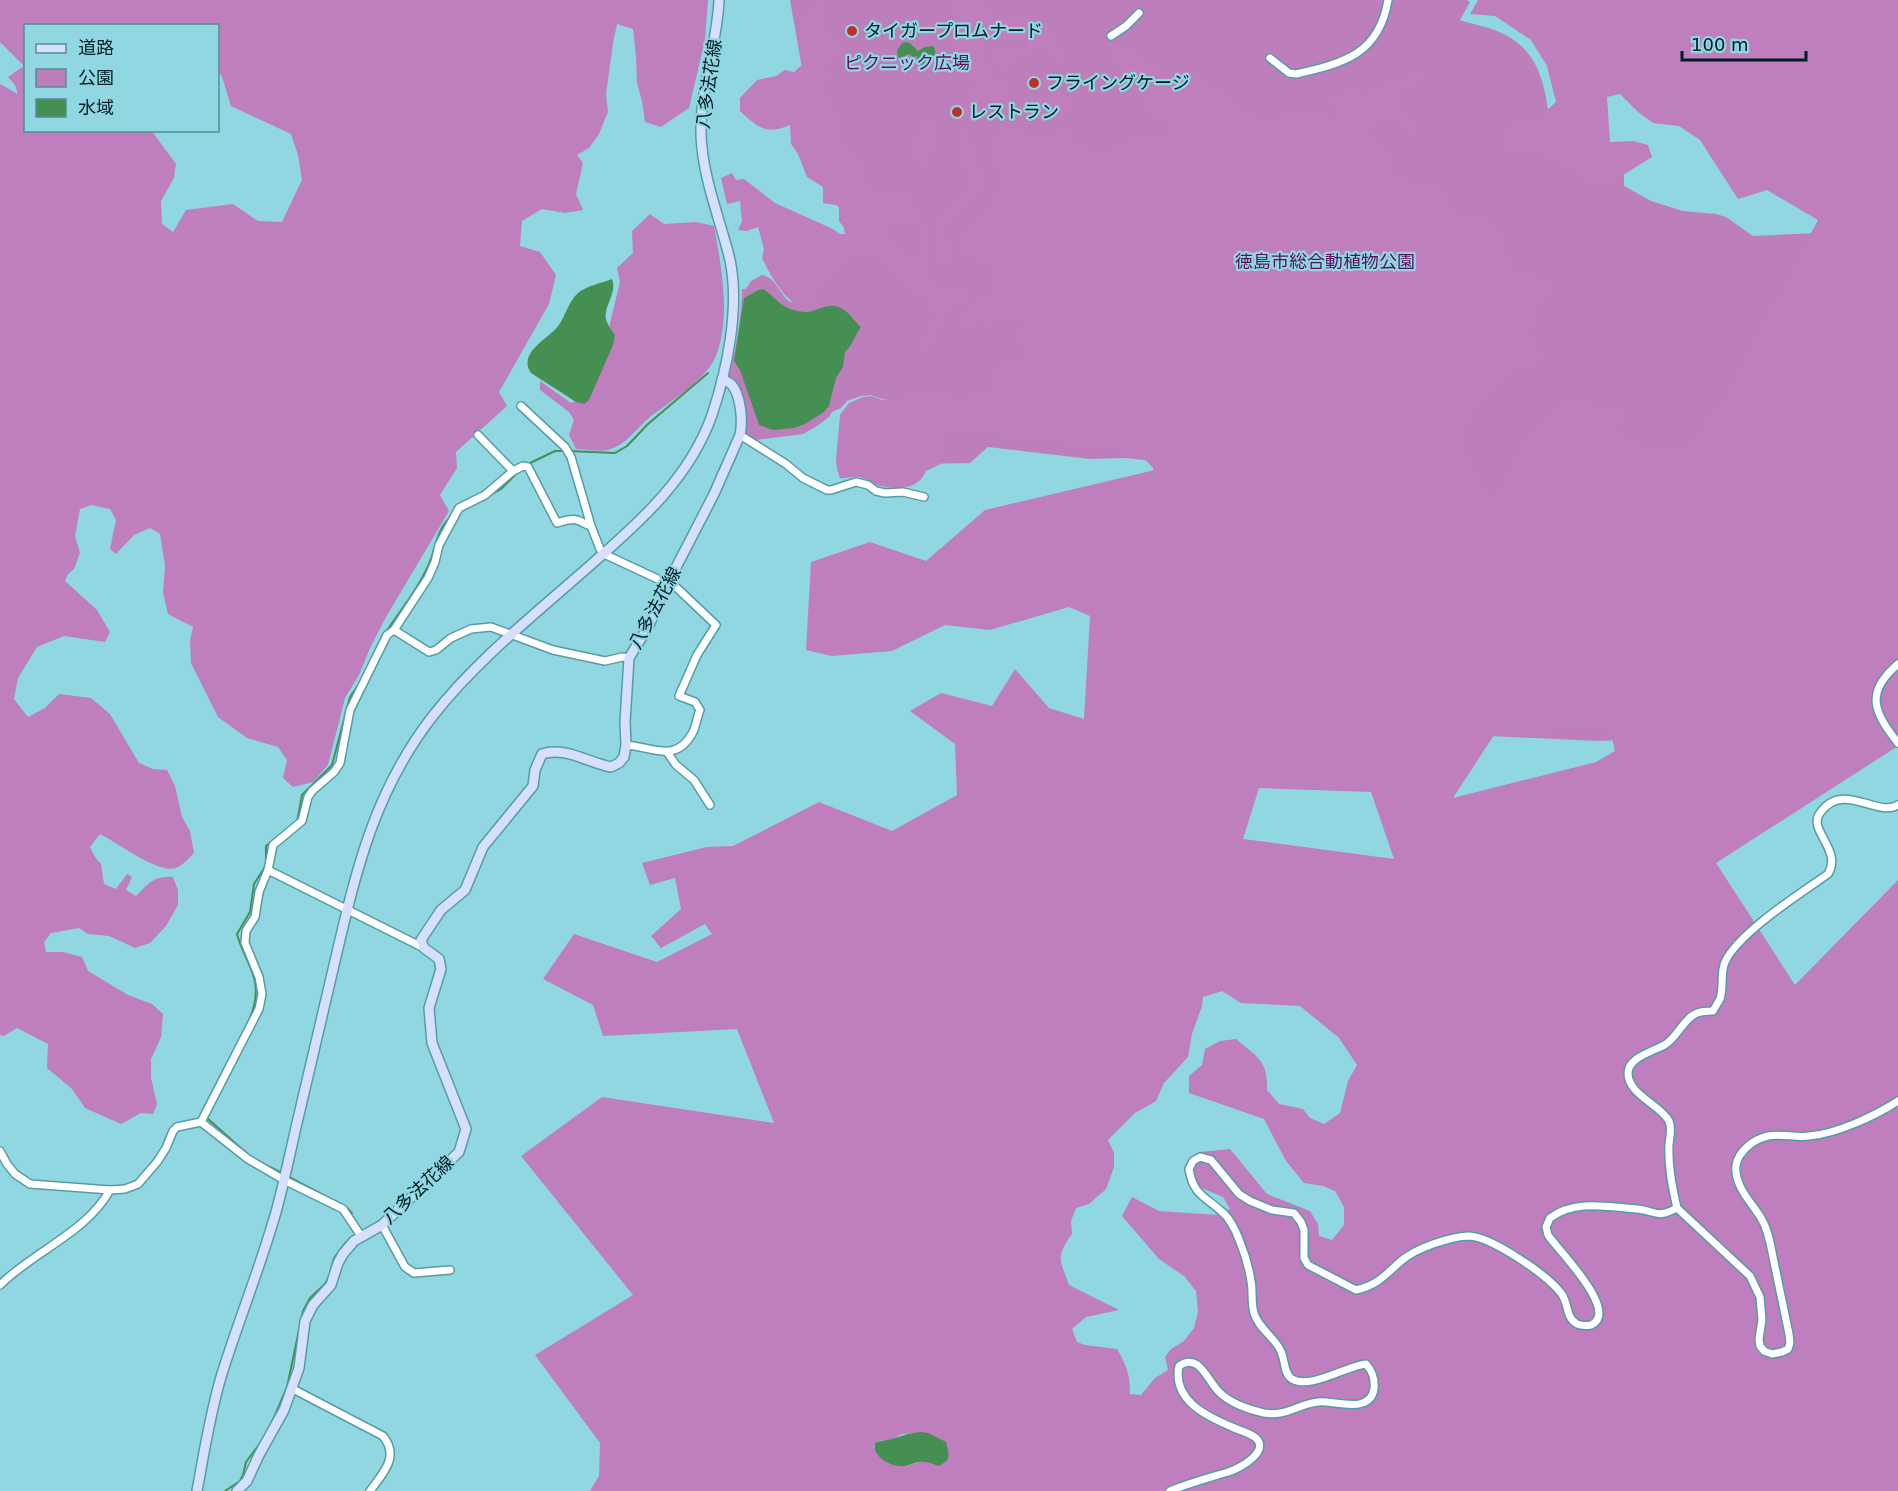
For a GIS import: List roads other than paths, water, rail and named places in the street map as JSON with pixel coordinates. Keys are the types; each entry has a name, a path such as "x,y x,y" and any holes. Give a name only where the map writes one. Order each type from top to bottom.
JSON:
{"main road":[{"name":"八多法花線","path":"197,1491 220,1382 275,1213 347,910 376,812 406,754 433,716 466,679 513,634 604,554 666,494 686,468 711,417 722,379 735,297 731,264 702,147 701,117 706,77 718,25 719,0"},
{"name":"八多法花線","path":"626,745 629,658 648,627 714,495 740,435 742,427 738,400 730,384 722,379"},
{"path":"424,948 422,940 441,910 465,890 483,847 533,786 535,770 542,754 550,751 611,767 624,757 626,745"},
{"name":"八多法花線","path":"237,1491 247,1481 259,1455 276,1428 293,1389 299,1368 306,1320 313,1305 331,1285 343,1254 354,1241 382,1226 459,1152 466,1129 432,1044 429,1008 441,969 439,959 424,948"}],"street":[{"path":"1270,58 1289,73 1296,74 1337,64 1353,57 1367,46 1380,27 1388,0"},
{"path":"1111,36 1139,13"},
{"path":"521,406 565,447 571,457 591,526 604,554 677,588 716,625 697,655 679,696 695,702 700,710 694,731 683,746 674,752 667,752 626,745"},
{"path":"478,435 513,471"},
{"path":"740,435 786,464 803,478 827,490 856,482 885,493 903,492 924,497"},
{"path":"201,1122 259,1010 262,994 259,977 245,943 246,931 255,917 259,892 268,870 273,845 302,821 308,797 340,763 351,710 387,635 394,630 428,578 439,545 459,508 485,495 513,471 523,466 528,467 557,523 569,519 591,526"},
{"path":"394,630 429,652 471,629 490,627 553,650 605,661 622,657 629,658"},
{"path":"1898,664 1887,673 1879,685 1876,696 1878,714 1898,743"},
{"path":"667,752 676,765 694,780 710,805"},
{"path":"1898,805 1889,808 1855,800 1830,802 1818,814 1821,833 1832,855 1833,861 1828,873 1768,917 1746,936 1726,959 1720,998 1713,1011 1704,1010 1695,1014 1668,1043 1636,1060 1631,1064 1628,1072 1635,1089 1670,1123 1668,1163 1677,1208 1750,1276 1760,1297 1762,1320 1759,1340 1764,1351 1772,1354 1782,1352 1788,1349 1790,1342 1772,1252 1761,1218 1748,1200 1737,1178 1736,1165 1740,1156 1747,1146 1767,1136 1808,1137 1823,1134 1870,1118 1898,1101"},
{"path":"268,870 424,948"},
{"path":"0,1151 15,1174 30,1184 125,1189 138,1184 157,1162 177,1127 201,1122 248,1159 284,1180 344,1209 361,1236"},
{"path":"1170,1491 1192,1481 1244,1466 1255,1458 1259,1449 1255,1436 1218,1422 1188,1401 1182,1392 1177,1376 1179,1366 1184,1363 1194,1363 1200,1366 1219,1391 1231,1401 1268,1414 1284,1413 1318,1402 1356,1405 1367,1401 1373,1394 1375,1383 1372,1371 1366,1364 1318,1380 1306,1382 1290,1378 1277,1344 1254,1313 1251,1279 1234,1229 1223,1212 1194,1188 1190,1169 1193,1161 1200,1157 1211,1160 1239,1194 1250,1202 1272,1210 1294,1213 1304,1230 1304,1258 1308,1265 1356,1290 1366,1288 1379,1280 1401,1261 1422,1248 1456,1237 1477,1237 1501,1248 1550,1282 1565,1297 1572,1320 1582,1326 1597,1320 1599,1308 1591,1291 1548,1235 1546,1223 1550,1218 1565,1211 1596,1204 1636,1209 1657,1215 1666,1214 1677,1208"},
{"path":"0,1285 11,1274 81,1225 104,1201 110,1190"},
{"path":"382,1226 405,1267 414,1273 450,1270"},
{"path":"293,1389 383,1436 389,1443 390,1463 370,1491"}],"water":[{"path":"906,42 918,51 933,46 935,52 929,63 924,66 919,64 917,56 913,57 909,54 898,57 897,50 902,43"},
{"path":"612,279 613,290 606,317 615,335 613,345 589,400 584,404 576,402 531,373 528,359 536,346 559,325 578,293"},
{"path":"763,289 783,305 794,310 808,312 837,306 847,312 861,327 845,352 843,367 836,378 829,406 805,424 794,428 773,430 759,425 740,370 734,361 744,298"},
{"path":"921,1432 946,1442 948,1454 946,1462 938,1466 921,1462 900,1466 889,1463 876,1453 875,1443"}],"waterway":[{"path":"570,451 615,453 627,446 648,424 708,373"},
{"path":"526,465 555,451 565,451"},
{"path":"476,503 501,489 517,473"},
{"path":"386,632 418,586 442,528 453,515"},
{"path":"297,822 302,795 332,765 350,697 359,684"},
{"path":"232,1055 250,1018 256,988 237,934 250,912 254,884 266,865 266,846 271,842"},
{"path":"203,1113 226,1065"},
{"path":"207,1118 252,1158 284,1174"},
{"path":"289,1177 340,1204"},
{"path":"345,1206 352,1213"},
{"path":"270,1427 287,1387 303,1311 310,1298 325,1284 334,1258 346,1242"},
{"path":"225,1491 240,1481 246,1462 261,1442"}],"place":[{"name":"タイガープロムナード","path":"852,31"},
{"name":"フライングケージ","path":"1034,83"},
{"name":"レストラン","path":"957,112"}],"park label":[{"name":"ピクニック広場","path":"907,63"},
{"name":"徳島市総合動植物公園","path":"1325,262"}]}
